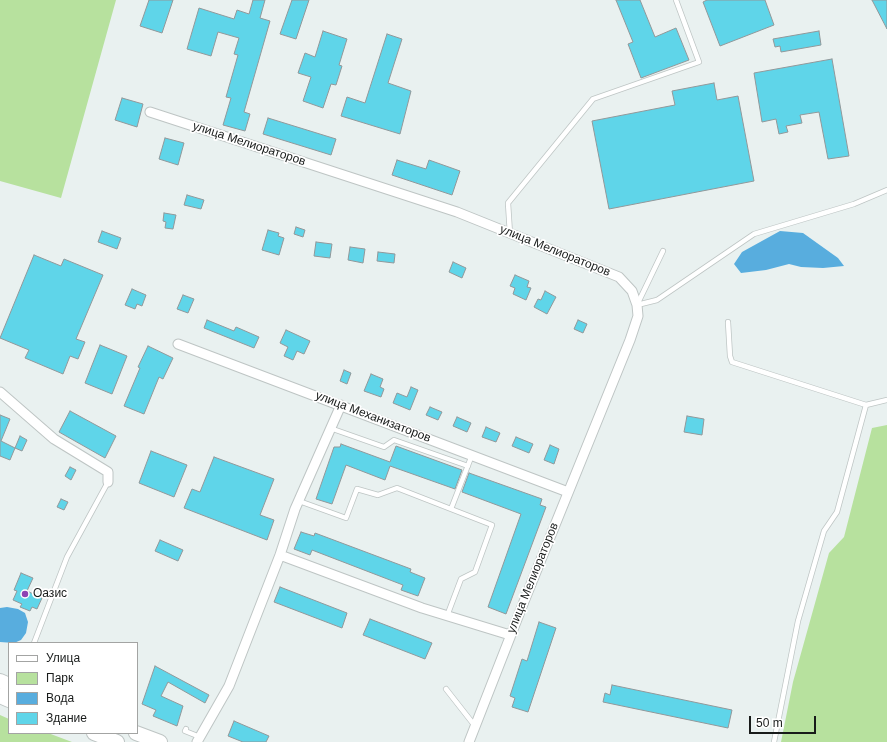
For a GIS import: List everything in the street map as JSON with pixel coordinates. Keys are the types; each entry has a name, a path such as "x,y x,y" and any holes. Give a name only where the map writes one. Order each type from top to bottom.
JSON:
{"main road":[{"path":"97,734 117,742"},
{"path":"138,734 160,742"}],"street":[{"name":"улица Мелиораторов","path":"150,112 457,212 619,277 632,291 637,305 638,316 630,340 510,635 469,742"},
{"name":"улица Механизаторов","path":"178,344 568,492"},
{"path":"0,392 54,439 108,472 108,482"},
{"path":"198,739 229,686 280,555 299,500 341,405"},
{"path":"280,555 447,616 510,635"}],"lane":[{"path":"510,234 508,203 593,99 699,62 676,0"},
{"path":"637,305 657,300 754,234 854,204 887,190"},
{"path":"637,305 663,251"},
{"path":"728,322 730,356 732,362 866,406 887,400"},
{"path":"774,742 798,621 824,530 837,512 866,406"},
{"path":"330,428 384,447 394,440 468,466"},
{"path":"451,509 472,455"},
{"path":"34,642 68,557 108,482"},
{"path":"299,500 346,518 357,489 378,495 397,488 492,525 475,572 460,579 447,616"},
{"path":"446,689 475,726"},
{"path":"186,729 185,731 198,739"}],"green space":[{"path":"0,0 116,0 61,198 0,181"},
{"path":"887,425 887,742 781,742 793,682 829,553 844,537 872,428"},
{"path":"0,715 8,719 8,734 51,734 72,742 0,742"}],"water":[{"path":"780,231 803,233 838,258 844,266 823,268 801,267 789,264 766,270 741,273 734,264 742,252"},
{"path":"7,607 18,609 25,613 28,622 26,633 21,640 16,642 0,642 0,608"}],"building":[{"path":"149,0 173,0 162,33 140,26"},
{"path":"253,0 265,0 260,18 270,21 244,112 250,114 245,131 223,125 231,98 226,97 238,55 234,54 239,38 218,32 211,56 187,49 199,8 234,19 237,10 249,14"},
{"path":"292,0 309,0 296,39 280,34"},
{"path":"616,0 640,0 655,37 676,28 689,60 641,78 628,44 633,42"},
{"path":"707,0 765,0 774,25 720,46 703,2"},
{"path":"872,0 887,0 887,29"},
{"path":"323,31 347,39 339,65 342,66 336,85 331,84 323,108 303,101 311,77 298,73 305,53 315,57"},
{"path":"819,31 821,45 781,52 780,46 775,47 773,39"},
{"path":"387,34 402,39 388,83 411,91 400,134 341,116 347,97 365,103"},
{"path":"832,59 849,156 828,159 819,112 800,115 802,123 786,126 788,132 779,134 776,119 762,122 754,73"},
{"path":"714,83 717,100 738,96 754,181 609,209 592,121 675,105 672,91"},
{"path":"122,98 143,104 137,127 115,120"},
{"path":"268,118 336,139 331,155 263,134"},
{"path":"165,138 184,143 178,165 159,159"},
{"path":"397,160 426,169 429,160 460,171 452,195 392,175"},
{"path":"187,195 204,200 201,209 184,205"},
{"path":"164,213 176,215 173,229 165,228 166,222 163,221"},
{"path":"296,227 305,230 303,237 294,234"},
{"path":"268,230 279,233 278,236 284,238 279,255 262,250"},
{"path":"102,231 121,238 117,249 98,242"},
{"path":"316,242 332,244 330,258 314,256"},
{"path":"350,247 365,249 363,263 348,260"},
{"path":"378,252 395,254 394,263 377,261"},
{"path":"34,255 61,266 64,259 103,275 76,339 85,342 78,359 70,356 63,374 25,358 29,350 0,338"},
{"path":"453,262 466,268 462,278 449,272"},
{"path":"515,275 529,281 527,287 531,288 526,300 513,294 515,288 510,286"},
{"path":"132,289 146,295 142,306 137,304 135,309 125,305"},
{"path":"545,291 556,297 547,314 534,307 538,299 541,300"},
{"path":"183,295 194,299 188,313 177,309"},
{"path":"207,320 234,331 236,327 259,337 254,348 204,328"},
{"path":"578,320 587,324 583,333 574,329"},
{"path":"286,330 310,341 304,354 297,351 293,360 284,356 288,347 280,343"},
{"path":"100,345 127,356 112,394 85,383"},
{"path":"148,346 173,358 163,379 159,377 144,414 124,406 140,368 138,367"},
{"path":"344,370 351,373 347,384 340,381"},
{"path":"371,374 383,379 380,387 384,389 381,397 364,391"},
{"path":"411,387 418,390 410,410 393,403 397,393 407,397"},
{"path":"430,407 442,412 438,420 426,415"},
{"path":"70,411 116,436 105,458 59,432"},
{"path":"0,415 10,419 1,441 15,448 10,460 0,456"},
{"path":"687,416 704,419 702,435 684,432"},
{"path":"457,417 471,423 467,432 453,426"},
{"path":"486,427 500,433 496,442 482,437"},
{"path":"20,436 27,440 22,451 15,448"},
{"path":"516,437 533,444 529,453 512,446"},
{"path":"341,444 390,462 396,446 462,470 455,489 390,466 385,480 346,465 332,504 316,499 334,447 340,447"},
{"path":"550,445 559,449 554,464 544,460"},
{"path":"151,451 187,465 174,497 139,483"},
{"path":"214,457 274,479 260,515 274,520 267,540 184,508 192,489 200,492"},
{"path":"70,467 76,470 71,480 65,476"},
{"path":"469,473 542,499 540,505 546,507 506,614 488,607 521,514 462,492"},
{"path":"61,499 68,502 64,510 57,507"},
{"path":"301,532 314,536 315,533 411,569 410,572 425,578 418,596 401,590 403,585 312,550 310,555 294,549"},
{"path":"160,540 183,550 178,561 155,551"},
{"name":"Оазис","path":"21,573 33,578 27,591 42,598 37,609 32,607 30,611 20,607 22,604 13,600 17,591 14,590"},
{"path":"280,587 347,613 342,628 274,602"},
{"path":"370,619 432,643 425,659 363,635"},
{"path":"539,622 556,628 528,712 512,707 515,698 510,696 522,659 527,661"},
{"path":"155,666 209,695 205,703 168,682 161,696 183,706 177,726 153,716 156,710 142,704"},
{"path":"612,685 732,710 728,728 603,702 605,693 610,695"},
{"path":"234,721 269,736 266,742 243,742 228,736"}],"place":[{"name":"Оазис","path":"25,594"}]}
